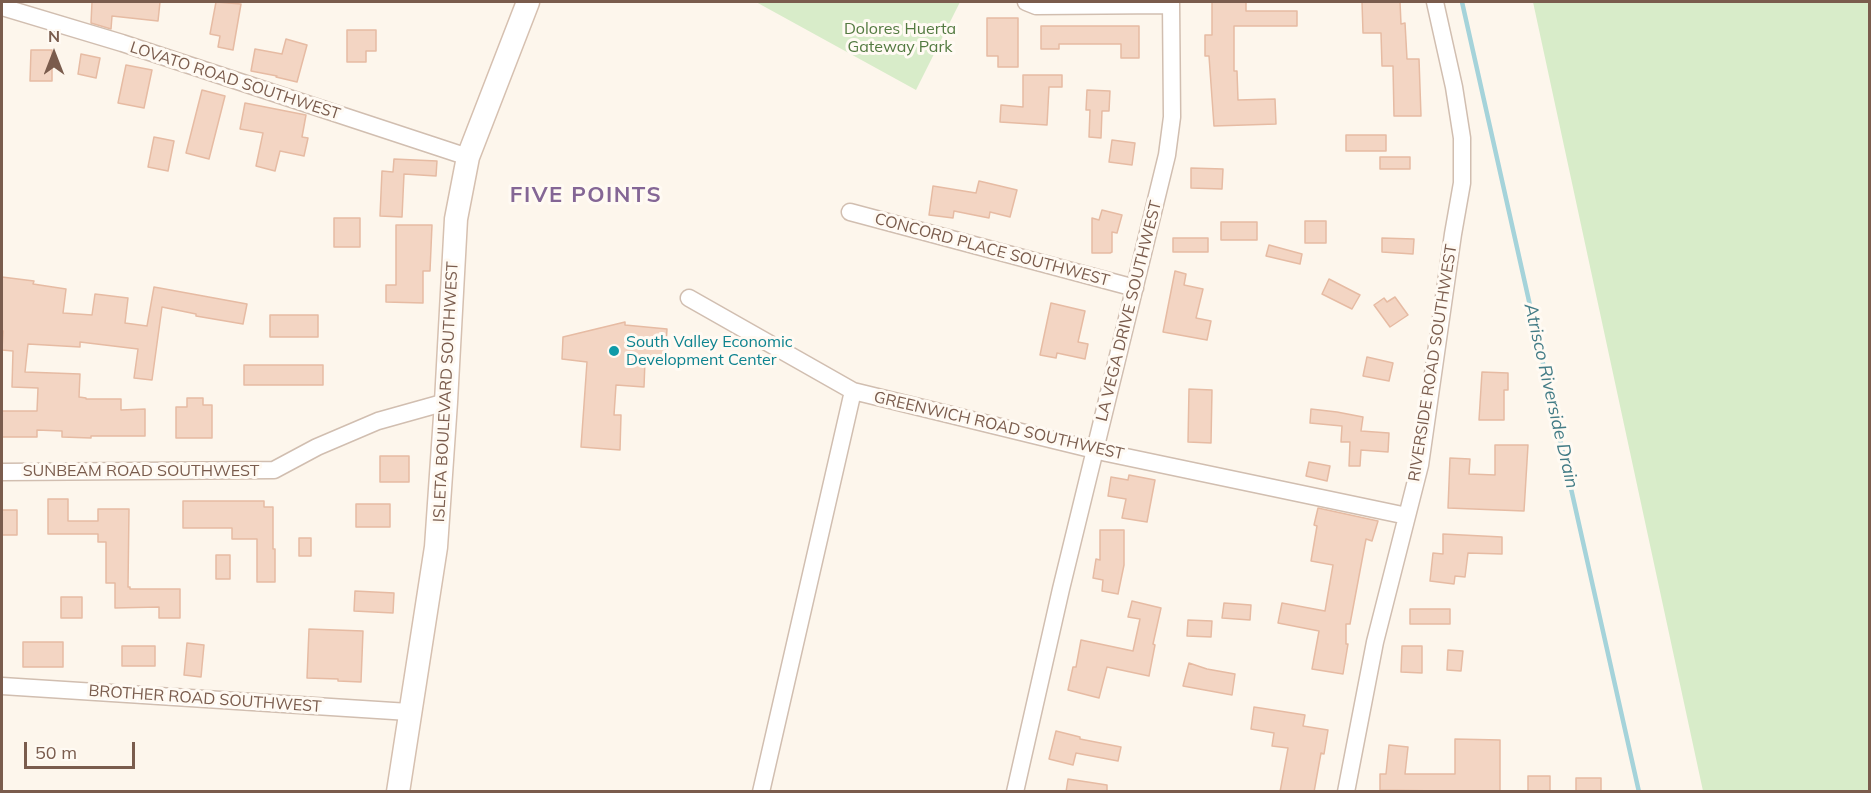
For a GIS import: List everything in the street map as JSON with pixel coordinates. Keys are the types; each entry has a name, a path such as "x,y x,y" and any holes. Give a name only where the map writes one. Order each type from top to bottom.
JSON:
{"main road":[{"name":"ISLETA BOULEVARD SOUTHWEST","path":"398,792 436,547 456,219 468,157 528,2"}],"street":[{"path":"1026,2 1036,6 1171,3"},
{"name":"RIVERSIDE ROAD SOUTHWEST","path":"1346,792 1375,642 1420,465 1462,183 1462,138 1454,87 1435,2"},
{"name":"LA VEGA DRIVE SOUTHWEST","path":"1015,792 1167,155 1172,117 1171,3"},
{"name":"LOVATO ROAD SOUTHWEST","path":"2,7 468,157"},
{"name":"CONCORD PLACE SOUTHWEST","path":"850,212 1135,288"},
{"path":"689,298 853,391"},
{"name":"GREENWICH ROAD SOUTHWEST","path":"761,792 853,391 1095,450 1407,516"},
{"name":"SUNBEAM ROAD SOUTHWEST","path":"2,472 274,470 317,447 378,421 446,402"},
{"name":"BROTHER ROAD SOUTHWEST","path":"2,686 409,712"}],"green space":[{"name":"Dolores Huerta Gateway Park","path":"756,2 960,2 916,90"},
{"path":"1533,2 1869,2 1869,791 1703,791"}],"building":[{"path":"92,2 160,2 158,21 112,16 111,29 91,23"},
{"path":"216,2 241,4 233,50 218,47 220,36 210,34"},
{"path":"1212,2 1246,2 1246,11 1297,11 1297,26 1234,26 1234,71 1237,71 1238,100 1275,99 1276,124 1214,126 1209,56 1205,56 1205,35 1212,35"},
{"path":"1362,2 1400,2 1401,24 1405,23 1407,59 1419,59 1421,116 1394,116 1393,66 1382,66 1381,33 1363,33"},
{"path":"987,18 1018,18 1018,67 998,67 998,56 987,56"},
{"path":"1041,26 1139,26 1139,58 1121,58 1121,44 1059,44 1059,49 1041,49"},
{"path":"347,30 376,30 376,51 366,51 366,62 347,62"},
{"path":"286,39 307,45 297,82 251,71 255,49 282,54"},
{"path":"31,50 52,50 52,81 30,81"},
{"path":"81,54 100,58 96,78 78,74"},
{"path":"126,65 152,70 144,108 118,103"},
{"path":"1023,75 1062,75 1062,87 1049,87 1047,125 1000,122 1001,105 1023,107"},
{"path":"202,90 225,96 209,159 186,153"},
{"path":"1087,90 1110,91 1109,111 1102,111 1101,138 1089,137 1090,110 1086,110"},
{"path":"245,103 306,115 302,137 308,138 304,156 280,151 275,171 256,166 263,133 240,129"},
{"path":"1346,135 1386,135 1386,151 1346,151"},
{"path":"154,137 174,141 168,171 148,167"},
{"path":"1112,140 1135,143 1132,165 1109,162"},
{"path":"1380,157 1410,157 1410,169 1380,169"},
{"path":"394,159 437,161 436,176 404,174 402,217 380,216 382,171 393,172"},
{"path":"1191,168 1223,169 1222,189 1191,188"},
{"path":"979,181 1017,190 1010,217 990,212 989,218 954,211 953,218 929,215 933,186 976,193"},
{"path":"1102,210 1122,215 1117,233 1112,232 1112,252 1092,253 1092,218 1099,220"},
{"path":"334,218 360,218 360,247 334,247"},
{"path":"1305,221 1326,221 1326,243 1305,243"},
{"path":"1221,222 1257,222 1257,240 1221,240"},
{"path":"396,225 432,225 430,271 423,271 423,303 386,302 386,285 396,285"},
{"path":"1173,238 1208,238 1208,252 1173,252"},
{"path":"1382,238 1414,239 1413,254 1382,252"},
{"path":"1269,245 1302,254 1300,264 1266,256"},
{"path":"1175,271 1186,274 1184,285 1203,289 1196,318 1211,321 1207,340 1163,332"},
{"path":"2,277 34,281 33,284 66,289 63,313 92,315 95,294 128,298 125,323 147,326 154,287 247,304 243,324 196,316 196,314 162,307 152,380 134,378 138,349 80,342 80,347 28,344 25,372 80,374 79,397 121,399 121,410 145,409 145,436 62,437 62,431 37,430 37,437 2,437 2,411 37,411 38,388 12,387 13,351 2,350"},
{"path":"1329,279 1360,295 1352,309 1322,294"},
{"path":"1395,297 1408,315 1390,327 1374,305 1384,298 1387,302"},
{"path":"1051,303 1085,311 1078,342 1088,344 1085,359 1057,353 1056,358 1040,355"},
{"path":"270,315 318,315 318,337 270,337"},
{"name":"South Valley Economic Development Center","path":"625,322 625,325 667,329 665,361 645,360 644,387 616,385 614,415 621,415 620,450 581,447 587,362 562,359 563,337"},
{"path":"1367,357 1393,363 1389,381 1363,376"},
{"path":"244,365 323,365 323,385 244,385"},
{"path":"1482,372 1508,373 1508,390 1504,390 1504,420 1479,420"},
{"path":"1189,389 1212,390 1211,443 1188,442"},
{"path":"187,398 203,398 203,405 212,405 212,438 176,438 176,407 187,407"},
{"path":"1311,409 1363,417 1361,431 1389,433 1388,452 1361,450 1360,466 1349,466 1350,442 1341,442 1342,426 1310,423"},
{"path":"1495,445 1528,445 1524,511 1448,508 1450,458 1470,459 1469,474 1495,475"},
{"path":"380,456 409,456 409,482 380,482"},
{"path":"1309,462 1330,466 1327,481 1306,476"},
{"path":"1129,475 1155,480 1147,522 1122,518 1126,499 1108,496 1111,477 1128,480"},
{"path":"48,499 68,499 68,521 98,521 98,509 129,509 128,587 130,589 180,589 180,618 159,618 159,607 115,608 115,583 106,583 106,542 98,542 98,534 48,534"},
{"path":"183,501 264,501 264,507 273,507 275,582 257,582 257,539 232,539 232,528 183,528"},
{"path":"356,504 390,504 390,527 356,527"},
{"path":"1318,508 1378,521 1372,541 1366,539 1350,624 1346,624 1346,644 1348,644 1343,674 1312,669 1319,631 1278,623 1282,603 1325,611 1333,565 1311,561"},
{"path":"2,510 17,510 17,535 2,535"},
{"path":"1100,530 1124,530 1124,565 1118,594 1102,591 1103,580 1093,578 1096,559 1100,560"},
{"path":"1443,534 1502,537 1502,554 1468,553 1465,577 1455,576 1454,584 1430,581 1433,553 1443,554"},
{"path":"299,538 311,538 311,556 299,556"},
{"path":"216,555 230,555 230,579 216,579"},
{"path":"355,591 394,593 393,613 354,611"},
{"path":"61,597 82,597 82,618 61,618"},
{"path":"1132,601 1161,608 1149,676 1107,667 1099,698 1068,690 1073,667 1076,667 1081,640 1133,651 1140,619 1128,617"},
{"path":"1224,603 1251,605 1250,620 1222,618"},
{"path":"1410,609 1450,609 1450,624 1410,624"},
{"path":"1188,620 1212,621 1211,637 1187,636"},
{"path":"309,629 363,631 361,682 307,678"},
{"path":"23,642 63,642 63,667 23,667"},
{"path":"187,643 204,645 201,677 184,675"},
{"path":"122,646 155,646 155,666 122,666"},
{"path":"1402,646 1422,646 1422,673 1401,672"},
{"path":"1448,650 1463,651 1461,671 1447,670"},
{"path":"1189,663 1235,674 1232,695 1183,686"},
{"path":"1254,707 1305,715 1303,726 1328,730 1314,792 1280,792 1288,748 1272,746 1274,733 1251,729"},
{"path":"1056,731 1080,737 1080,739 1121,747 1118,761 1076,753 1073,765 1049,759"},
{"path":"1455,739 1500,740 1500,792 1380,790 1380,774 1386,774 1389,745 1408,747 1405,774 1455,774"},
{"path":"1528,776 1550,776 1550,792 1528,792"},
{"path":"1576,778 1601,778 1601,792 1576,792"},
{"path":"1068,779 1107,785 1107,792 1066,792"}],"waterway":[{"name":"Atrisco Riverside Drain","path":"1462,2 1639,792"}],"place":[{"name":"South Valley Economic Development Center","path":"614,351"}],"district":[{"name":"FIVE POINTS","path":"586,195"}]}
